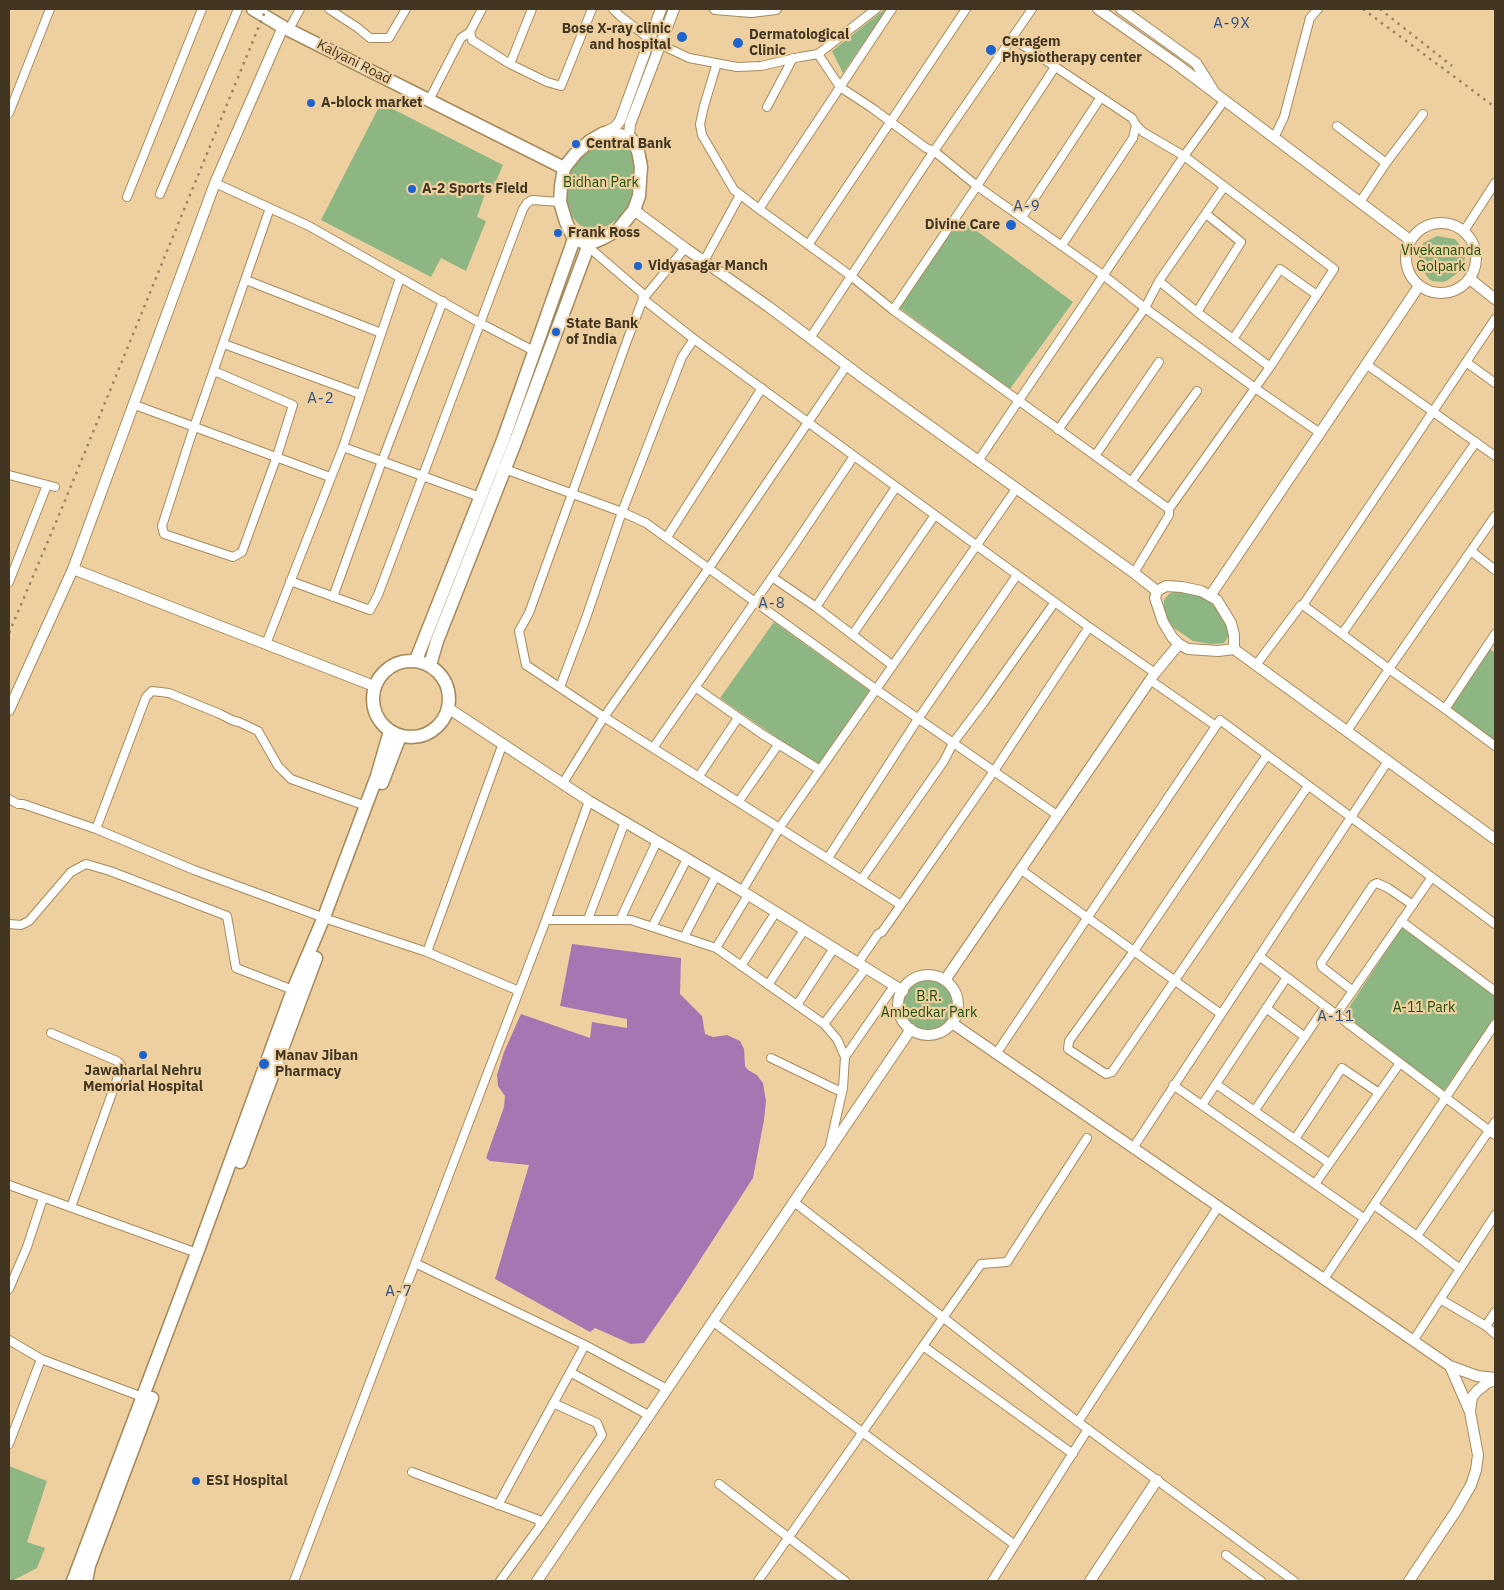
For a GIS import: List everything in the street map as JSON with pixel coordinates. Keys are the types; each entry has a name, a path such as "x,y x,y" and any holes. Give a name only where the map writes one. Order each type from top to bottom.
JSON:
{"main road":[{"name":"Kalyani Road","path":"253,9 286,28 564,168"},
{"path":"416,660 480,496 499,467 534,351 574,239 560,202 560,186 564,168 576,153 590,141 604,133 617,134 631,139 638,151 641,167 640,196 634,210 618,230 590,244 499,467 430,665"},
{"path":"574,239 590,244"},
{"path":"416,660 430,665 439,673 446,682 449,694 448,708 444,719 425,735 413,737 395,733 381,724 374,712 372,700 374,686 386,669 395,663 416,660"},
{"path":"86,1581 89,1566 197,1252 293,990 327,918 377,776 395,733"},
{"path":"73,1581 147,1399 395,733"}],"street":[{"path":"9,114 50,9"},
{"path":"127,197 202,9"},
{"path":"160,194 238,9"},
{"path":"9,710 73,569 135,405 215,183 286,28 300,9"},
{"path":"329,9 370,38 389,38 406,9"},
{"path":"429,100 461,38 470,32 482,9"},
{"path":"510,64 532,9"},
{"path":"470,32 472,40 510,64 547,82 561,86 592,9"},
{"path":"614,9 620,16 655,42 689,58 737,66 761,66 818,54 876,9"},
{"path":"631,139 630,124 655,42 661,9"},
{"path":"604,133 615,127 620,121 655,42 674,9"},
{"path":"715,9 751,12 776,9"},
{"path":"759,209 892,9"},
{"path":"808,245 966,9"},
{"path":"810,338 934,151 1032,9"},
{"path":"1098,9 1410,240"},
{"path":"1121,9 1196,63 1220,98"},
{"path":"1274,138 1284,117 1310,18 1318,9"},
{"path":"1012,38 1132,118 1143,132 1184,156 1334,269 1270,367 1169,509 1169,515 1134,573"},
{"path":"818,54 840,87 926,148 934,151 977,186 1104,275 1145,308 1254,388 1320,433"},
{"path":"767,107 793,58"},
{"path":"717,63 700,124 702,135 734,190 851,276 893,310 1169,509"},
{"path":"893,310 1055,67"},
{"path":"1022,216 1101,97"},
{"path":"978,461 1184,156 1220,98"},
{"path":"1360,202 1386,163 1423,114"},
{"path":"1062,245 1133,138 1136,125"},
{"path":"1337,126 1386,163"},
{"path":"215,183 310,226 400,278 534,351"},
{"path":"1464,231 1495,183"},
{"path":"1058,430 1145,308 1159,281 1224,186"},
{"path":"704,262 740,195"},
{"path":"290,580 370,610 378,595 480,322 527,203 532,200 560,202"},
{"path":"214,372 293,405 277,456 242,552 233,557 164,534 162,526 194,427 270,208"},
{"path":"634,210 1134,573 1156,591"},
{"path":"1197,312 1241,242 1206,214"},
{"path":"1438,222 1452,224 1464,231 1472,241 1476,254 1475,267 1470,279 1459,288 1446,293 1431,292 1419,286 1410,276 1406,264 1406,252 1410,240 1419,229 1438,222"},
{"path":"590,244 592,250 642,293 643,298 694,339 1089,627 1216,726"},
{"path":"685,248 643,298 529,613 519,631 526,665 604,717 901,905"},
{"path":"1233,339 1280,269 1317,295"},
{"path":"266,644 342,446 400,278"},
{"path":"1470,279 1495,299"},
{"path":"246,280 381,333"},
{"path":"1159,281 1270,367"},
{"path":"1210,596 1419,286"},
{"path":"333,597 443,301"},
{"path":"1256,665 1301,605 1304,606 1495,319"},
{"path":"560,687 622,512 682,357 694,339"},
{"path":"224,344 360,394"},
{"path":"1095,456 1159,362"},
{"path":"1466,362 1495,383"},
{"path":"1366,364 1495,456"},
{"path":"563,783 604,717 709,568 847,366"},
{"path":"666,537 762,388"},
{"path":"1131,482 1197,391"},
{"path":"135,405 330,477"},
{"path":"1342,634 1476,442"},
{"path":"342,446 480,496"},
{"path":"653,748 854,456"},
{"path":"499,467 646,522 876,690 1057,815"},
{"path":"9,475 51,486 9,582"},
{"path":"816,607 896,487"},
{"path":"716,948 780,827 1016,488"},
{"path":"853,634 935,515"},
{"path":"1347,731 1495,516"},
{"path":"1471,551 1495,570"},
{"path":"73,569 374,686"},
{"path":"828,858 918,719 1017,575"},
{"path":"772,577 853,634 892,665"},
{"path":"1156,591 1166,586 1182,587 1201,590 1217,600 1231,623 1234,634 1234,649"},
{"path":"1156,591 1155,598 1163,622 1172,637 1179,644 1188,649 1218,651 1234,649 1495,839"},
{"path":"861,880 944,761 952,743 984,702 1055,602"},
{"path":"1304,606 1495,746"},
{"path":"824,1024 862,966 878,934 882,932 994,771 1089,627"},
{"path":"1445,709 1495,634"},
{"path":"945,980 1152,676 1179,644"},
{"path":"695,687 738,718 820,770"},
{"path":"96,829 146,697 152,691 169,694 258,731 278,766 291,779 366,806"},
{"path":"448,708 589,800 745,893 898,988"},
{"path":"699,776 738,718"},
{"path":"996,1054 1220,720 1495,924"},
{"path":"427,952 502,743"},
{"path":"739,801 778,744"},
{"path":"1268,755 1134,952 1069,1041 1068,1049 1106,1074 1112,1072 1308,786"},
{"path":"1132,1148 1388,761"},
{"path":"9,799 18,804 23,804 96,829 194,870 427,952 519,991"},
{"path":"294,1581 546,920 589,800"},
{"path":"588,919 625,822"},
{"path":"620,920 657,841"},
{"path":"652,927 688,859"},
{"path":"9,924 21,925 29,921 71,872 86,864 110,871 227,916 236,968 293,990"},
{"path":"1020,869 1220,1014"},
{"path":"684,938 716,876"},
{"path":"1336,1015 1432,877"},
{"path":"1353,991 1322,967 1321,963 1373,885 1377,883 1388,888 1413,905"},
{"path":"741,966 776,912"},
{"path":"546,920 631,920 716,948 824,1024 837,1039 845,1057 843,1088 830,1149"},
{"path":"1401,921 1495,991"},
{"path":"768,985 804,930"},
{"path":"797,1005 834,948"},
{"path":"1259,956 1492,1133"},
{"path":"845,1057 898,988 919,977 935,976 945,980 955,992 958,1003 957,1014 952,1023 943,1031 932,1035 921,1034 911,1029 904,1021 900,1012 898,988"},
{"path":"1202,1105 1287,977"},
{"path":"1254,1110 1325,1007"},
{"path":"1266,1008 1305,1038"},
{"path":"952,1023 1450,1366 1477,1376 1495,1379"},
{"path":"1324,1280 1495,1024"},
{"path":"537,1581 911,1029"},
{"path":"51,1033 117,1061 121,1065 70,1207"},
{"path":"771,1058 837,1090 843,1088"},
{"path":"1315,1184 1400,1063"},
{"path":"1295,1139 1342,1068 1378,1093"},
{"path":"1216,1084 1329,1164"},
{"path":"1173,1085 1365,1219"},
{"path":"1417,1236 1492,1133 1495,1122"},
{"path":"758,1581 980,1264 1007,1262 1087,1138"},
{"path":"9,1185 197,1252"},
{"path":"9,1289 27,1247 43,1198"},
{"path":"794,1202 1078,1422 1294,1581"},
{"path":"1374,1205 1460,1269"},
{"path":"1078,1422 1218,1207"},
{"path":"1413,1341 1495,1215"},
{"path":"415,1263 585,1344 667,1389"},
{"path":"1440,1299 1486,1326 1495,1334"},
{"path":"1486,1326 1495,1312"},
{"path":"712,1321 1015,1544"},
{"path":"9,1340 41,1359 147,1399"},
{"path":"498,1505 585,1344"},
{"path":"923,1346 1072,1454"},
{"path":"9,1444 41,1359"},
{"path":"1408,1581 1472,1486 1476,1470 1478,1456 1470,1412 1450,1366"},
{"path":"570,1372 650,1416"},
{"path":"1470,1412 1472,1397 1476,1391 1495,1379"},
{"path":"500,1581 602,1435 597,1423 553,1403"},
{"path":"992,1581 1088,1429"},
{"path":"412,1472 539,1520 540,1526"},
{"path":"1090,1581 1157,1480"},
{"path":"719,1484 845,1581"},
{"path":"1226,1555 1261,1581"}],"green space":[{"path":"887,9 843,73 832,51"},
{"name":"A-2 Sports Field","path":"381,103 503,165 492,190 487,188 477,217 486,221 466,271 441,258 431,277 321,220"},
{"name":"Bidhan Park","path":"606,136 631,144 637,159 635,192 621,217 607,226 593,229 581,226 571,216 566,201 566,177 574,160"},
{"path":"959,218 1073,302 1010,389 897,306"},
{"name":"Vivekananda Golpark","path":"1437,236 1455,239 1464,250 1465,258 1459,272 1443,282 1432,281 1420,267 1419,256 1423,243"},
{"path":"1177,590 1204,596 1215,604 1229,627 1228,637 1224,643 1211,644 1193,641 1171,626 1166,617 1164,600 1169,594"},
{"path":"774,622 870,691 819,767 720,698"},
{"path":"1490,649 1495,653 1495,742 1451,708"},
{"name":"A-11 Park","path":"1403,926 1495,993 1495,1017 1443,1092 1344,1015"},
{"name":"B.R. Ambedkar Park","path":"929,980 939,982 947,988 953,996 955,1006 953,1016 947,1024 939,1030 929,1032 919,1030 911,1024 905,1016 903,1006 905,996 911,988 919,982"},
{"path":"9,1466 47,1481 27,1542 45,1548 37,1568 12,1581 9,1581"}],"shaded area":[{"path":"572,944 681,958 680,994 702,1016 705,1034 713,1037 727,1035 740,1041 744,1049 745,1066 757,1075 763,1083 766,1101 764,1120 753,1178 644,1343 631,1344 595,1328 590,1332 495,1279 529,1165 490,1161 486,1158 504,1107 505,1096 498,1086 497,1075 504,1052 521,1014 590,1038 592,1022 627,1028 627,1019 560,1006"}],"railway":[{"path":"9,633 266,9"},
{"path":"1363,9 1495,107"},
{"path":"1380,9 1452,66"}],"place":[{"name":"Bose X-ray clinic and hospital","path":"682,37"},
{"name":"Dermatological Clinic","path":"738,43"},
{"name":"Ceragem Physiotherapy center","path":"991,50"},
{"name":"A-block market","path":"311,103"},
{"name":"Central Bank","path":"576,144"},
{"name":"A-2 Sports Field","path":"412,189"},
{"name":"Divine Care","path":"1011,225"},
{"name":"Frank Ross","path":"558,233"},
{"name":"Vidyasagar Manch","path":"638,266"},
{"name":"State Bank of India","path":"556,332"},
{"name":"Jawaharlal Nehru Memorial Hospital","path":"143,1055"},
{"name":"Manav Jiban Pharmacy","path":"264,1064"},
{"name":"ESI Hospital","path":"196,1481"}],"district":[{"name":"A-9X","path":"1232,24"},
{"name":"A-9","path":"1027,207"},
{"name":"A-2","path":"321,399"},
{"name":"A-8","path":"772,604"},
{"name":"A-11","path":"1336,1017"},
{"name":"A-7","path":"399,1292"}]}
